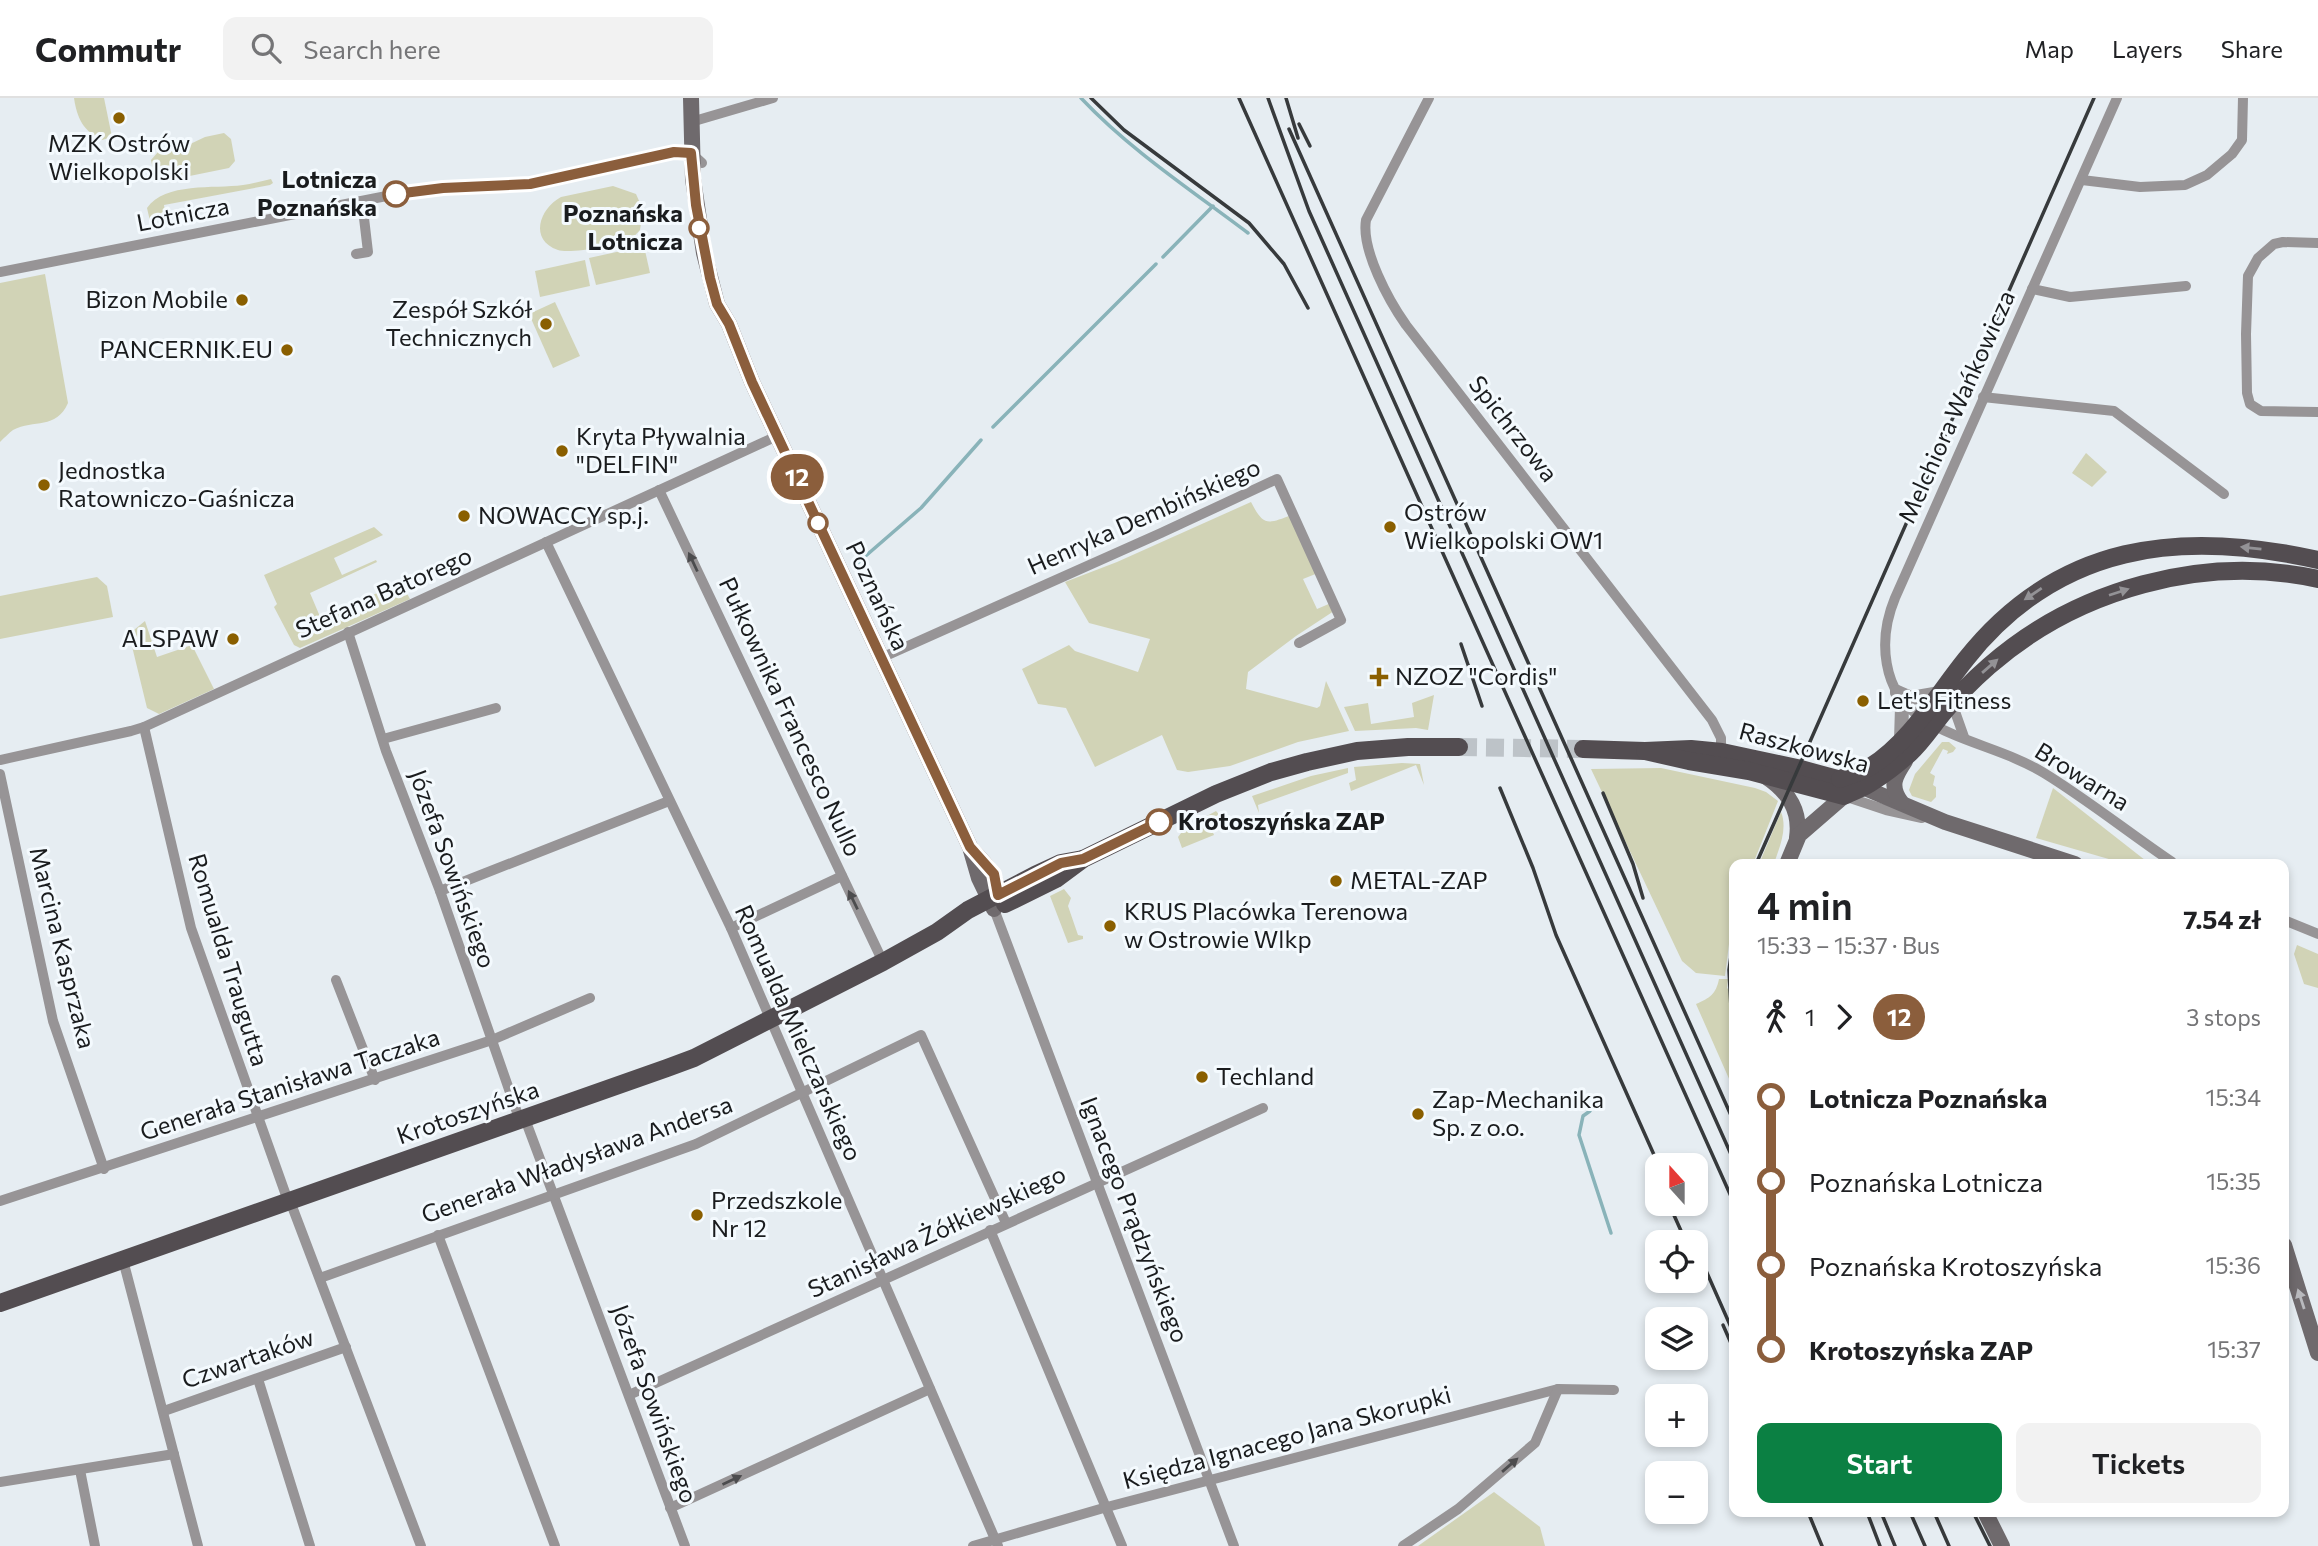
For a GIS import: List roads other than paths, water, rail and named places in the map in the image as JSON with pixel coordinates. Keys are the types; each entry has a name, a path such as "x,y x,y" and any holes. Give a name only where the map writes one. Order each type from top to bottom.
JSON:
{"main road":[{"name":"Poznańska","path":"691,98 696,121 696,205 704,253 717,304 729,324 752,382 970,847 994,874 993,901"},
{"name":"Poznańska","path":"696,121 702,98"},
{"path":"1842,788 1871,783 1946,698 1981,641 2019,604 2052,582 2096,562 2157,548 2204,545 2272,550 2318,560"},
{"path":"1946,698 2029,635 2067,613 2111,594 2147,583 2200,574 2257,572 2318,579"},
{"path":"1797,838 1842,788 1870,766 1906,746"},
{"path":"1901,802 1894,791 1894,780 1906,746"},
{"name":"Krotoszyńska","path":"0,1303 667,1068 883,962 937,932 965,923 993,901 1056,879 1083,859 1224,790 1295,765 1368,750 1459,747"},
{"name":"Raszkowska","path":"1583,749 1645,751 1689,761 1721,759 1779,763 1842,788"},
{"name":"Raszkowska","path":"1721,759 1761,774 1842,788"},
{"path":"1860,786 1870,766"},
{"path":"1761,774 1780,788 1791,801 1798,817 1797,838 1789,859"},
{"name":"Raszkowska","path":"1860,786 1945,822 2060,859"},
{"path":"2289,1261 2318,1353"},
{"path":"1988,1517 2002,1546"}],"street":[{"path":"696,121 774,98"},
{"name":"Spichrzowa","path":"1429,98 1366,220 1368,247 1388,296 1406,325 1712,719 1721,738 1721,759"},
{"name":"Melchiora Wańkowicza","path":"1927,721 1898,692 1884,656 1889,612 2117,98"},
{"path":"2082,180 2140,187 2185,185 2207,175 2232,154 2242,140 2243,98"},
{"name":"Lotnicza","path":"0,272 422,189 530,184 674,152 696,158"},
{"path":"356,254 368,252 362,201"},
{"path":"2318,243 2283,242 2267,249 2258,258 2248,276 2246,334 2247,393 2250,404 2261,411 2318,412"},
{"path":"2032,289 2070,297 2186,286"},
{"path":"1983,397 2114,411 2224,494"},
{"name":"Stefana Batorego","path":"0,760 131,732 777,436"},
{"name":"Henryka Dembińskiego","path":"881,658 1277,478 1341,620 1299,643"},
{"name":"Pułkownika Francesco Nullo","path":"659,490 883,962"},
{"name":"Romualda Mielczarskiego","path":"546,542 731,928 997,1543"},
{"name":"Józefa Sowińskiego","path":"348,632 383,739 492,1040 685,1546"},
{"path":"1898,692 1910,698 1946,698 1964,737"},
{"path":"1898,692 1906,746"},
{"path":"383,739 496,708"},
{"name":"Browarna","path":"1927,721 2042,772 2168,859"},
{"name":"Romualda Traugutta","path":"144,726 184,902 257,1118 421,1546"},
{"name":"Marcina Kasprzaka","path":"0,775 53,1021 104,1169"},
{"name":"Raszkowska","path":"1842,788 1886,810 1945,822"},
{"path":"440,891 669,801"},
{"path":"731,928 842,876"},
{"name":"Ignacego Prądzyńskiego","path":"993,901 1234,1546"},
{"path":"2289,922 2318,934"},
{"path":"336,980 375,1080"},
{"name":"Generała Stanisława Taczaka","path":"0,1201 492,1040 590,998"},
{"name":"Generała Władysława Andersa","path":"320,1278 696,1144 921,1035 1006,1223"},
{"name":"Stanisława Żółkiewskiego","path":"629,1395 1263,1108"},
{"path":"990,1230 1122,1546"},
{"path":"438,1235 555,1546"},
{"path":"123,1260 198,1546"},
{"name":"Czwartaków","path":"164,1410 346,1347"},
{"path":"258,1379 310,1546"},
{"path":"670,1508 930,1389"},
{"path":"1403,1546 1458,1509 1535,1443 1558,1389"},
{"name":"Księdza Ignacego Jana Skorupki","path":"973,1546 997,1543 1107,1507 1558,1389 1614,1390"},
{"path":"0,1482 174,1454"},
{"path":"80,1470 95,1546"}],"waterway":[{"path":"1081,98 1140,152 1248,233"},
{"path":"1163,257 1213,206"},
{"path":"993,427 1156,264"},
{"path":"854,566 921,508 981,440"},
{"path":"1590,1111 1583,1116 1579,1135 1611,1233"}],"tunnel":[{"path":"1459,747 1583,749"}],"railway":[{"path":"1091,98 1124,130 1249,223 1284,264 1308,308"},
{"path":"1239,98 1729,1192"},
{"path":"1268,98 1309,211 1729,1150"},
{"path":"1286,98 1298,138"},
{"path":"1758,859 2094,98"},
{"path":"1299,124 1310,146"},
{"path":"1289,129 1729,1111"},
{"path":"1461,644 1482,706"},
{"path":"1500,788 1533,868 1556,935 1653,1153"},
{"path":"1603,793 1633,864 1643,898"},
{"path":"1674,1216 1681,1230"},
{"path":"1708,1275 1729,1323"},
{"path":"1723,1325 1729,1339"},
{"path":"1810,1517 1822,1546"},
{"path":"1869,1517 1880,1546"},
{"path":"1883,1517 1895,1546"},
{"path":"1912,1517 1925,1546"},
{"path":"1936,1517 1949,1546"},
{"path":"1976,1517 1990,1546"}],"place":[{"name":"MZK Ostrów Wielkopolski","path":"119,118"},
{"name":"Lotnicza Poznańska","path":"396,194"},
{"name":"Poznańska Lotnicza","path":"699,228"},
{"name":"Bizon Mobile","path":"242,300"},
{"name":"Zespół Szkół Technicznych","path":"546,324"},
{"name":"PANCERNIK.EU","path":"287,350"},
{"name":"Kryta Pływalnia \"DELFIN\"","path":"562,451"},
{"name":"Jednostka Ratowniczo-Gaśnicza","path":"44,485"},
{"name":"NOWACCY sp.j.","path":"464,516"},
{"name":"Ostrów Wielkopolski OW1","path":"1390,527"},
{"name":"ALSPAW","path":"233,639"},
{"name":"NZOZ \"Cordis\"","path":"1379,677"},
{"name":"Let's Fitness","path":"1863,701"},
{"name":"Krotoszyńska ZAP","path":"1159,822"},
{"name":"METAL-ZAP","path":"1336,881"},
{"name":"KRUS Placówka Terenowa w Ostrowie Wlkp","path":"1110,926"},
{"name":"Techland","path":"1202,1077"},
{"name":"Zap-Mechanika Sp. z o.o.","path":"1418,1114"},
{"name":"Przedszkole Nr 12","path":"697,1215"}]}
